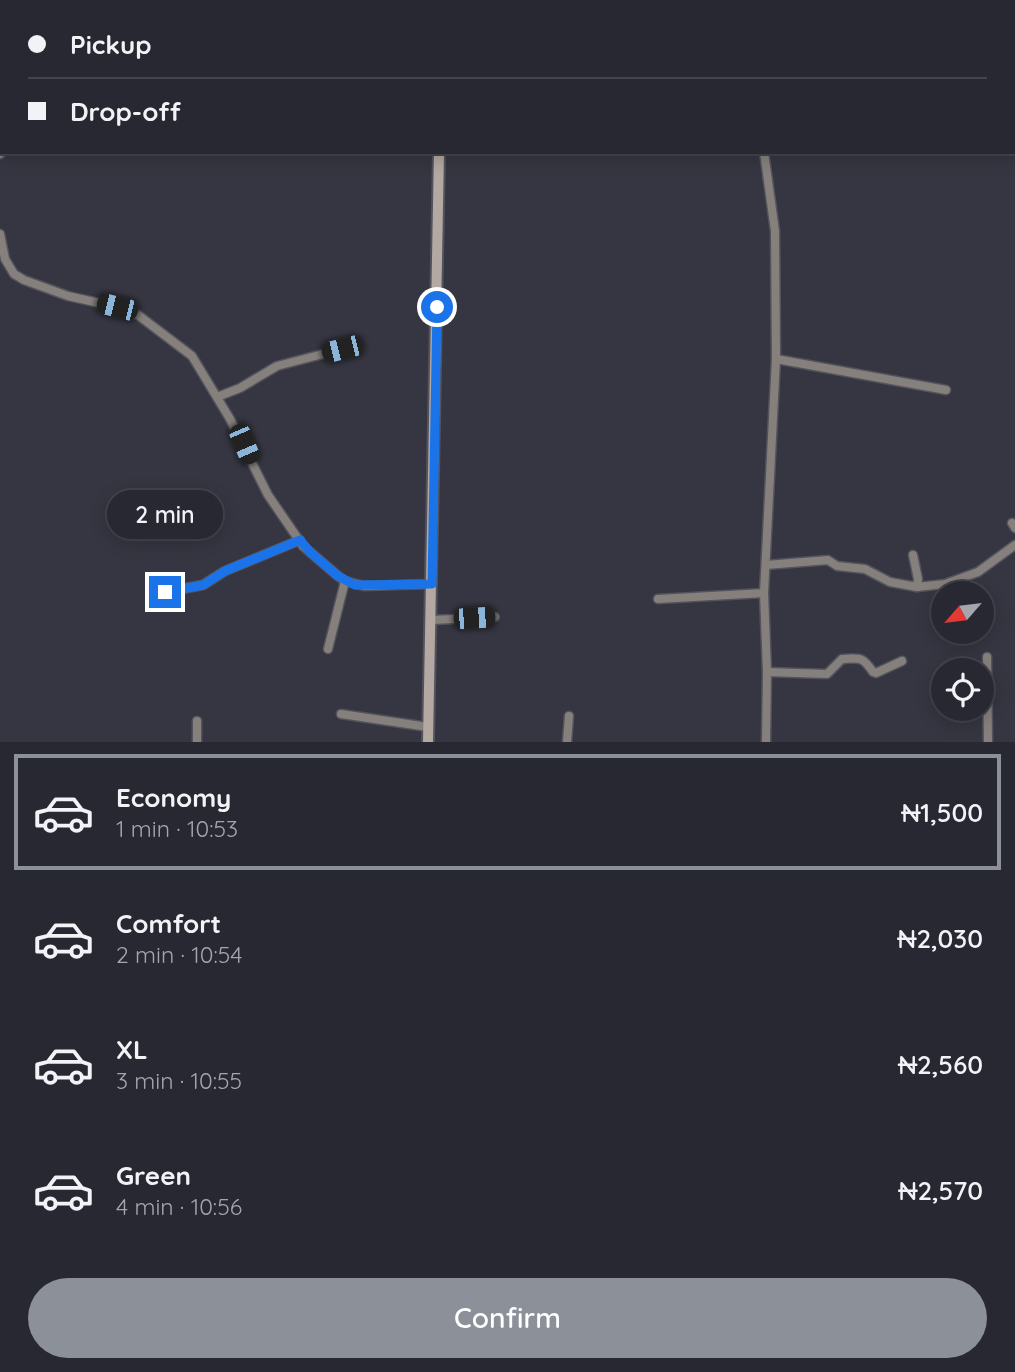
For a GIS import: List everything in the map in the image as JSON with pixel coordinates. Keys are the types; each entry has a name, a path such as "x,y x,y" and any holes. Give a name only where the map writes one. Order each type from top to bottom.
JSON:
{"street":[{"path":"428,742 439,154"},
{"path":"764,154 775,231 776,359 764,593 766,742"},
{"path":"0,234 5,259 14,274 68,296 117,307 147,320 162,335 192,356 244,444 268,495 310,552 345,581 364,586 432,584"},
{"path":"217,397 240,388 277,366 342,349"},
{"path":"776,359 946,390"},
{"path":"165,592 203,585 225,571 300,540"},
{"path":"766,565 828,560 837,566 865,569 890,582 917,587 945,584 978,572 1015,545"},
{"path":"913,555 917,587"},
{"path":"328,649 345,581"},
{"path":"659,599 764,593"},
{"path":"432,620 495,617"},
{"path":"987,657 988,742"},
{"path":"767,672 827,674 842,659 861,658 877,673 902,661"},
{"path":"341,714 428,727"},
{"path":"567,742 569,716"},
{"path":"197,721 197,742"}],"route":[{"path":"165,592 203,585 225,571 300,540 303,546 338,576 355,585 432,584 437,307"}]}
